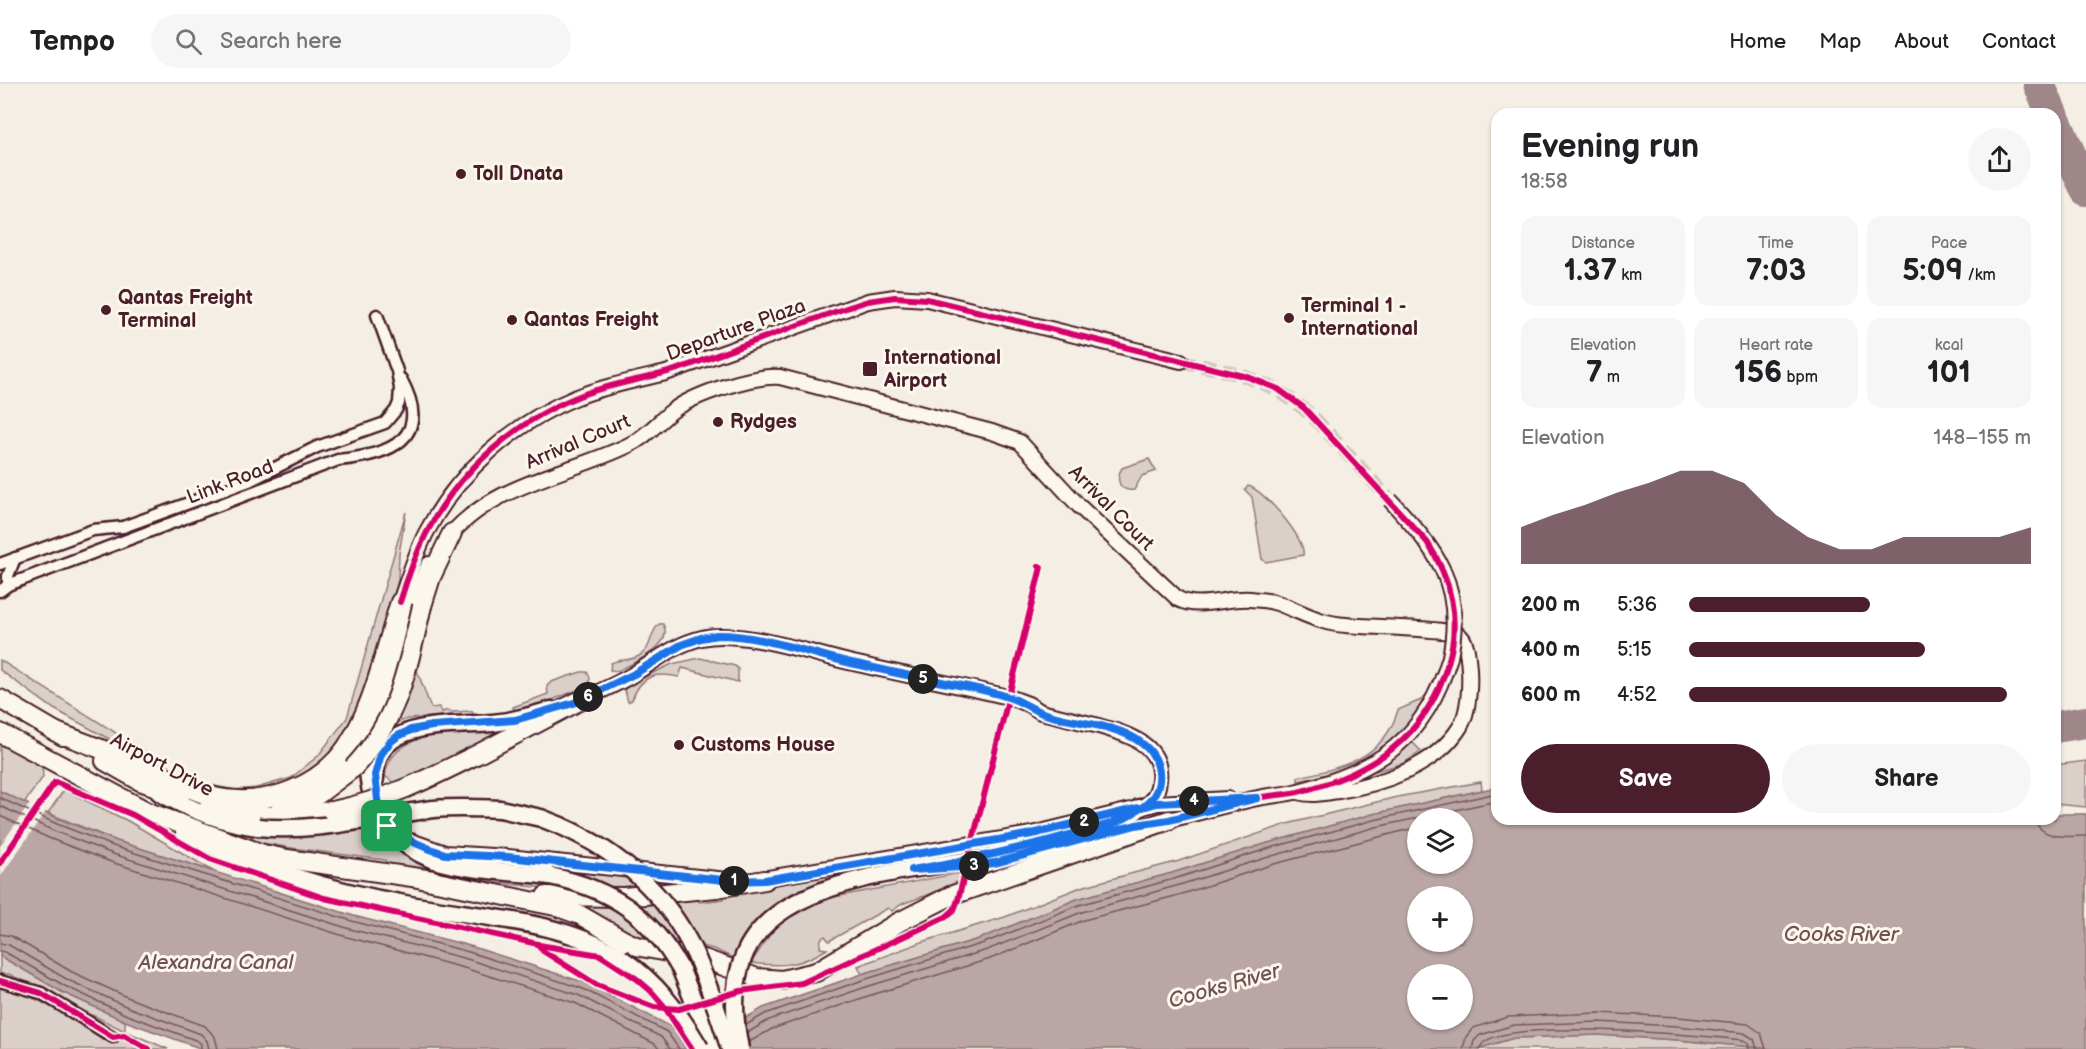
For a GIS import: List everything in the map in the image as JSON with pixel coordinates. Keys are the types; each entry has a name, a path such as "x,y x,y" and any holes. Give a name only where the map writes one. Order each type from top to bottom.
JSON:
{"highway":[{"path":"54,731 210,795 250,800 276,796 312,780 344,752 354,737 369,703 390,635 412,600 431,577 457,528"},
{"path":"233,812 273,812 302,803 360,765 393,709 400,692 412,600"},
{"name":"Airport Drive","path":"0,699 140,781"},
{"path":"140,781 261,821 309,814 363,804 427,779 577,702"},
{"path":"0,734 148,812 263,854 287,859 553,897 675,893 765,880"},
{"path":"422,879 555,906 580,915 636,946 704,959 757,978 782,980 816,972 899,922 950,896 1169,820"}],"main road":[{"path":"390,635 381,689 360,765 368,779 379,815 390,830 413,850 442,862 550,876 586,885 611,896 640,916 668,948 681,970 712,1049"},
{"path":"390,830 378,800 375,775 381,754 398,736 411,730 432,726 515,720 577,702"},
{"name":"Airport Drive","path":"140,781 179,804 205,815 226,821 261,821 288,829 310,828 435,809 478,808 500,809 541,818 580,834 616,856 632,870 662,900 674,917 695,954 730,1049"},
{"path":"740,1049 734,1001 736,980 742,961 749,946 768,922 796,901 836,885 1045,843 1120,821 1141,807"},
{"path":"148,812 214,847 294,876 387,901 563,931 595,943 621,958 648,979 670,1002 701,1049"},
{"path":"912,870 995,863 1136,825 1169,820"}],"street":[{"name":"Departure Plaza","path":"412,600 413,563 433,520 465,477 488,452 512,433 555,407 607,387 677,369 868,301 903,296 927,298 1181,361"},
{"name":"Link Road","path":"4,588 338,460 366,457 394,447 409,434 413,419 412,405 377,315"},
{"name":"Link Road","path":"0,564 93,530 123,527 249,481 317,447 385,423 399,403 400,388 397,371"},
{"name":"Arrival Court","path":"457,528 477,509 493,500 629,446 647,434 672,411 693,400 747,379 780,376 992,432 1020,442 1079,506 1178,600 1194,604 1237,599 1265,600 1335,624 1456,633 1461,636 1469,666 1466,710 1460,727 1438,750 1404,772 1373,783 1327,793 1298,792"},
{"path":"390,830 445,854 508,857 643,870 712,880 765,880 1032,834 1157,803 1257,798 1298,792 1354,772 1386,755 1411,733 1429,709 1444,679 1450,657 1454,616 1449,587 1441,564 1427,542 1390,500"},
{"path":"4,588 15,558"},
{"path":"577,702 634,674 648,663 692,641 717,635 738,637 1009,697 1041,712 1124,733 1148,747 1159,767 1158,789 1152,798 1141,807"},
{"path":"1169,820 1257,798"},
{"path":"0,981 41,993 113,1038"}],"shaded area":[{"path":"1149,459 1156,471 1142,476 1134,490 1122,487 1119,476 1122,468"},
{"path":"1248,486 1255,489 1283,516 1298,538 1303,555 1266,562 1262,559 1252,497 1245,490"},
{"path":"406,512 399,554 398,580 357,717 341,744 314,769 299,779 254,793 215,791 181,778 54,709 0,670 0,660 194,782 235,790 256,788 291,778 318,756 347,718"},
{"path":"659,624 663,624 665,632 658,647 632,664 617,671 610,670 611,663 633,659 643,653"},
{"path":"700,658 735,666 738,669 738,682 682,668 679,677 656,675 644,680 632,700 628,702 624,687 672,664"},
{"path":"414,662 431,708 439,707 442,712 472,711 473,714 407,719 391,725"},
{"path":"587,672 590,678 589,684 585,687 552,700 514,710 513,707 548,694 547,686 551,682"},
{"path":"1428,693 1420,709 1408,724 1372,756 1345,769 1298,781 1298,777 1345,765 1372,750 1383,740 1398,710 1421,700"},
{"path":"501,727 503,733 459,756 395,784 385,776 390,760 400,749 415,741 431,735"},
{"path":"0,742 42,763 43,777 24,803 0,791"},
{"path":"1412,742 1421,751 1404,763 1359,776 1387,759 1389,761"},
{"path":"2086,761 2086,807 2061,805 2061,764"},
{"path":"1481,782 1482,790 1373,814 1077,899 982,938 862,974 858,966 922,942 1005,917 1081,887 1179,861 1287,824 1397,797"},
{"path":"64,790 128,821 213,871 117,841 48,813"},
{"path":"195,821 374,826 405,855 425,864 547,884 550,867 657,875 656,887 622,890 555,889 455,877 389,867 385,860 250,841"},
{"path":"845,872 796,891 773,905 754,923 735,959 714,949 685,942 633,935 582,908 584,902 690,896 700,902 724,899 723,892"},
{"path":"960,873 963,882 902,904 892,911 888,908 829,941 825,936 821,939 820,948 827,949 808,959 782,965 751,963 771,933 781,923 779,920 796,909 824,899"},
{"path":"0,956 62,992 125,1021 125,1031 9,974 0,974"},
{"path":"0,987 41,1002 104,1040 125,1031 168,1049 0,1049"},
{"path":"1598,1035 1773,1049 1477,1049 1514,1038"}],"water":[{"name":"Cooks River","path":"1491,788 1491,825 2061,825 2061,814 2086,814 2086,1049 1773,1049 1598,1035 1514,1038 1477,1049 692,1049 763,1008 862,974 982,938 1077,899 1373,814"},
{"name":"Alexandra Canal","path":"0,791 59,819 117,841 354,916 470,946 583,982 672,1027 686,1049 202,1049 125,1021 62,992 0,956"}],"pier":[{"path":"31,802 47,810 0,877 0,846"}],"taxiway":[{"path":"2039,84 2049,108"},
{"path":"2061,134 2086,190"},
{"path":"2061,726 2086,722"}],"tunnel":[{"path":"1181,361 1253,379 1284,394 1316,420 1390,500"}],"cycle path":[{"path":"400,602 426,534 456,488 493,448 538,416 587,393 675,370 868,301 895,297 927,299 1248,377 1278,389 1304,408 1427,542 1448,585 1454,631 1452,647 1438,689 1426,712 1410,732 1372,763 1349,775 1298,792 1246,800 1169,820"},
{"path":"0,863 55,782 133,815 210,859 324,898 538,944 543,951 597,985 654,1007 679,1009 741,991 802,983 946,917 954,910 1041,567 1039,566"},
{"path":"539,945 600,955 637,979 664,1006 692,1049"},
{"path":"0,981 41,993 113,1037 124,1035 148,1049"}],"place":[{"name":"Toll Dnata","path":"461,174"},
{"name":"Qantas Freight Terminal","path":"106,310"},
{"name":"Terminal 1 - International","path":"1289,318"},
{"name":"Qantas Freight","path":"512,320"},
{"name":"International Airport","path":"870,369"},
{"name":"Rydges","path":"718,422"},
{"name":"Customs House","path":"679,745"}],"route":[{"path":"717,635 806,651 859,665 1009,697 1041,712 1124,733 1148,747 1159,767 1158,789 1143,807 1157,803 1257,798 1169,820 1136,825 1040,852 981,865 912,870 1045,843 1120,821 1139,808 1032,834 765,880 712,880 643,870 508,857 445,854 392,833 387,826 376,790 376,768 385,748 404,732 432,726 492,723 532,716 577,702 634,674 648,663 681,645 717,635"}]}
